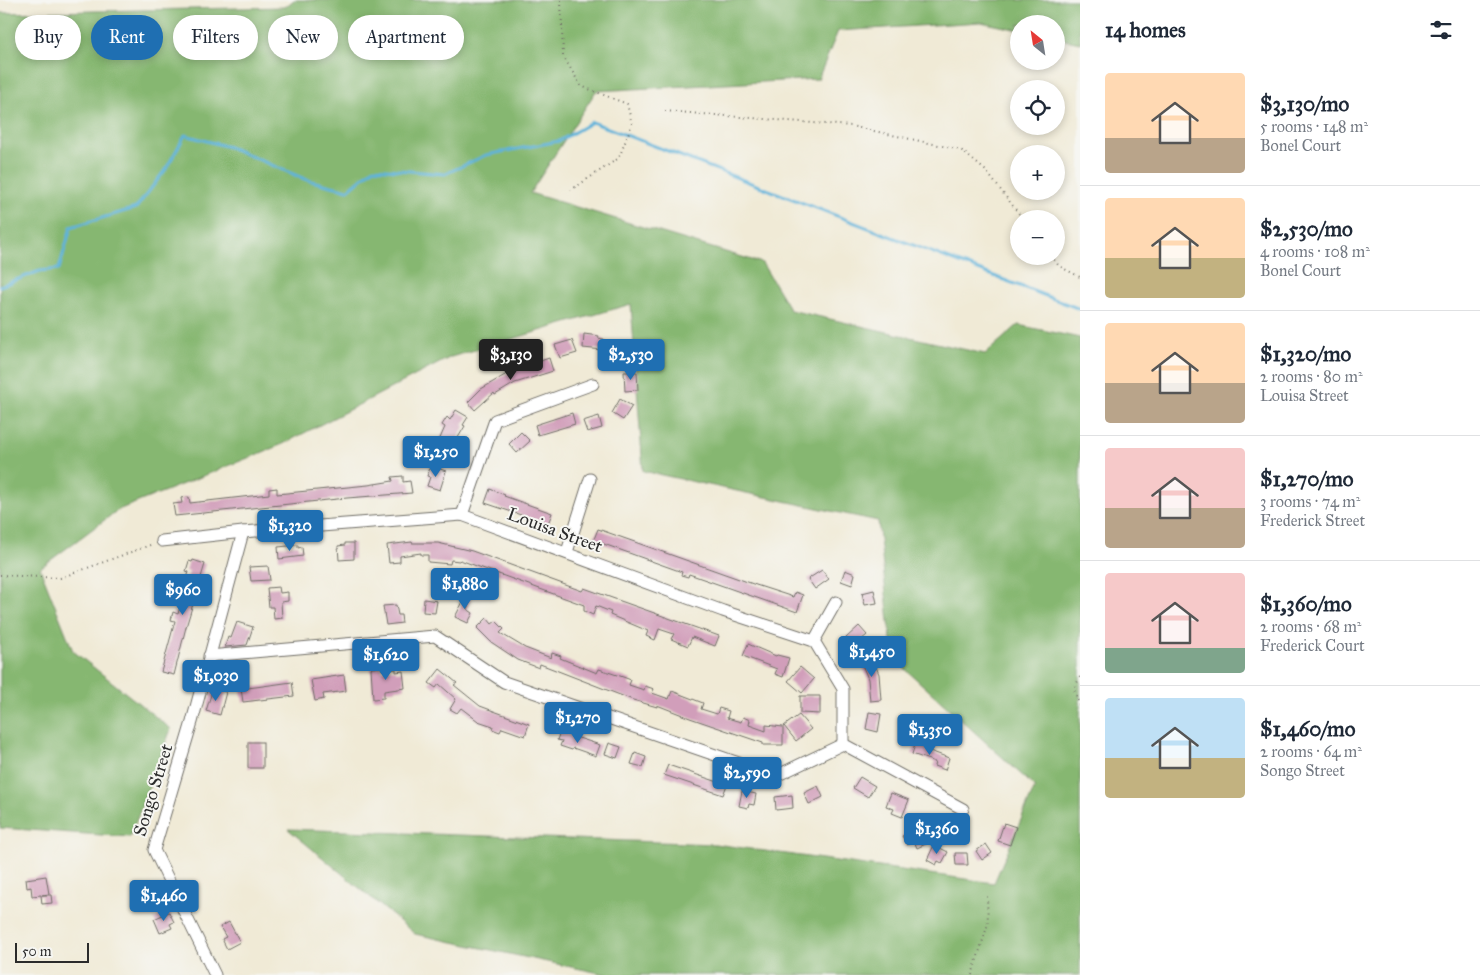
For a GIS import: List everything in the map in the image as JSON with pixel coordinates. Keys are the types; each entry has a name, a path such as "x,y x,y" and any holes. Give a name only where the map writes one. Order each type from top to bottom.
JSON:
{"street":[{"path":"462,515 495,420 593,384"},
{"path":"567,552 590,479"},
{"name":"Louisa Street","path":"162,541 243,532 462,515 567,552 723,611 814,641"},
{"name":"Songo Street","path":"215,975 154,850 192,722 243,532"},
{"path":"836,602 814,641 844,689 843,744"},
{"path":"209,656 435,636 504,682 776,776 843,744"},
{"path":"843,744 963,809"}],"path":[{"path":"561,0 563,56 581,86 627,104 632,124 619,158 571,190"},
{"path":"665,112 851,126 961,150 986,171 1016,210"},
{"path":"1058,265 1080,277"},
{"path":"0,575 60,578 162,541"},
{"path":"1080,677 1074,690 1080,707"},
{"path":"972,975 988,924 987,896"}],"green space":[{"path":"294,0 1080,0 1080,43 1065,40 1065,15 1010,15 1010,28 981,22 838,31 818,79 596,91 530,193 762,263 790,310 985,354 1018,325 1080,338 1080,975 609,975 415,934 288,829 715,844 994,883 1035,787 893,658 878,521 643,471 631,304 451,357 283,444 118,510 40,568 73,651 171,729 130,837 0,828 0,13 285,7"}],"building":[{"path":"584,334 599,336 598,338 604,339 603,350 583,348"},
{"path":"572,340 577,353 560,358 555,345"},
{"path":"549,358 553,371 515,383 495,395 494,393 475,410 468,402 481,389 517,368"},
{"path":"624,372 637,372 638,390 625,391"},
{"path":"620,399 632,406 623,420 612,413"},
{"path":"456,410 468,417 450,457 439,453 443,445 438,443 445,427 442,425 447,417 450,420"},
{"path":"572,413 575,424 538,435 535,425"},
{"path":"599,416 602,428 587,432 583,421"},
{"path":"521,432 530,441 517,453 509,444"},
{"path":"434,467 446,471 440,490 427,486 430,477 427,476 430,468 433,469"},
{"path":"403,476 403,482 410,481 412,493 175,516 173,504 182,503 181,498 189,497 190,503 269,494 269,489 277,488 277,494 368,485 393,481 392,477"},
{"path":"490,489 552,513 548,524 485,503"},
{"path":"598,529 793,597 795,592 803,595 797,612 689,574 688,577 681,575 682,572 601,543 600,547 592,544"},
{"path":"412,542 438,543 472,551 582,591 584,588 719,636 715,646 692,637 688,646 671,639 674,634 659,629 655,640 646,636 648,631 610,615 611,612 596,606 593,615 584,611 584,605 460,560 451,560 450,564 428,562 428,555 421,555 421,553 400,556 400,562 389,563 387,545"},
{"path":"345,543 354,543 354,559 339,560 338,546 345,545"},
{"path":"298,545 298,548 302,547 303,556 279,559 278,547"},
{"path":"193,560 205,564 174,675 161,672 175,621 171,620 173,612 178,614 182,599 180,599 189,572 186,571 189,561 192,562"},
{"path":"268,566 270,580 251,581 249,567"},
{"path":"822,570 829,579 815,589 808,579"},
{"path":"845,570 855,574 852,585 841,581"},
{"path":"279,587 280,593 288,592 288,601 281,602 282,618 274,619 273,607 269,607 267,588"},
{"path":"874,590 877,603 865,605 862,593"},
{"path":"468,592 472,594 467,609 473,613 468,623 455,617"},
{"path":"424,599 437,601 435,613 423,612"},
{"path":"396,605 398,615 401,615 402,623 386,625 383,606"},
{"path":"487,618 492,624 496,621 504,629 500,633 525,648 551,658 552,653 597,673 599,669 623,677 631,680 629,685 644,690 645,686 654,689 652,693 669,699 672,691 703,703 701,709 717,714 719,708 729,711 727,718 741,722 743,717 750,720 749,725 766,731 766,725 783,727 783,745 763,745 763,743 657,705 657,707 633,700 540,664 539,668 518,660 491,642 477,628"},
{"path":"237,622 253,627 247,645 225,647 228,637 231,638"},
{"path":"859,626 867,635 854,646 846,638"},
{"path":"748,644 776,656 789,658 783,677 775,674 777,669 743,656"},
{"path":"871,655 879,674 881,700 870,701 868,679 860,660"},
{"path":"382,667 382,670 396,669 396,672 403,671 405,688 384,691 384,698 373,699 371,668"},
{"path":"800,667 814,679 802,693 788,681"},
{"path":"440,669 457,683 454,685 480,706 529,724 525,736 502,728 500,732 492,729 493,726 478,721 461,708 457,713 450,709 456,699 439,684 436,688 429,683"},
{"path":"344,675 346,691 323,694 324,699 315,701 311,680"},
{"path":"292,682 294,696 243,702 241,689"},
{"path":"213,688 226,692 220,715 206,711"},
{"path":"800,696 820,696 820,714 800,713"},
{"path":"869,712 881,714 878,732 866,729"},
{"path":"799,715 811,729 796,741 784,726"},
{"path":"560,732 600,745 596,756 573,748 572,750 560,746 562,741 557,740"},
{"path":"248,742 263,742 263,768 248,768"},
{"path":"916,742 928,746 927,750 949,758 945,770 934,766 935,762 912,754"},
{"path":"609,743 621,747 617,758 605,754"},
{"path":"635,753 646,757 643,767 631,764"},
{"path":"668,765 727,785 723,795 664,775"},
{"path":"860,777 875,786 868,797 853,788"},
{"path":"818,786 823,797 809,804 804,793"},
{"path":"742,791 756,794 754,805 749,804 748,808 739,806"},
{"path":"891,793 909,800 902,817 892,813 894,809 886,806"},
{"path":"792,795 793,808 776,810 775,797"},
{"path":"1004,823 1016,827 1010,845 998,841"},
{"path":"920,827 928,843 917,848 914,841 907,845 902,836"},
{"path":"986,844 992,853 982,860 976,851"},
{"path":"934,845 948,852 942,863 938,861 936,865 927,860"},
{"path":"955,853 967,853 968,865 956,865"},
{"path":"46,876 49,894 42,895 51,895 52,903 42,904 41,895 32,896 31,887 27,888 26,879"},
{"path":"169,912 174,922 170,924 172,928 160,933 154,919"},
{"path":"229,922 240,942 227,949 222,939 226,937 220,927"}],"waterway":[{"path":"0,286 40,271 59,269 71,227 136,208 166,169 185,135 229,147 307,180 348,190 374,168 445,174 486,155 559,141 592,122 1080,309"}]}
